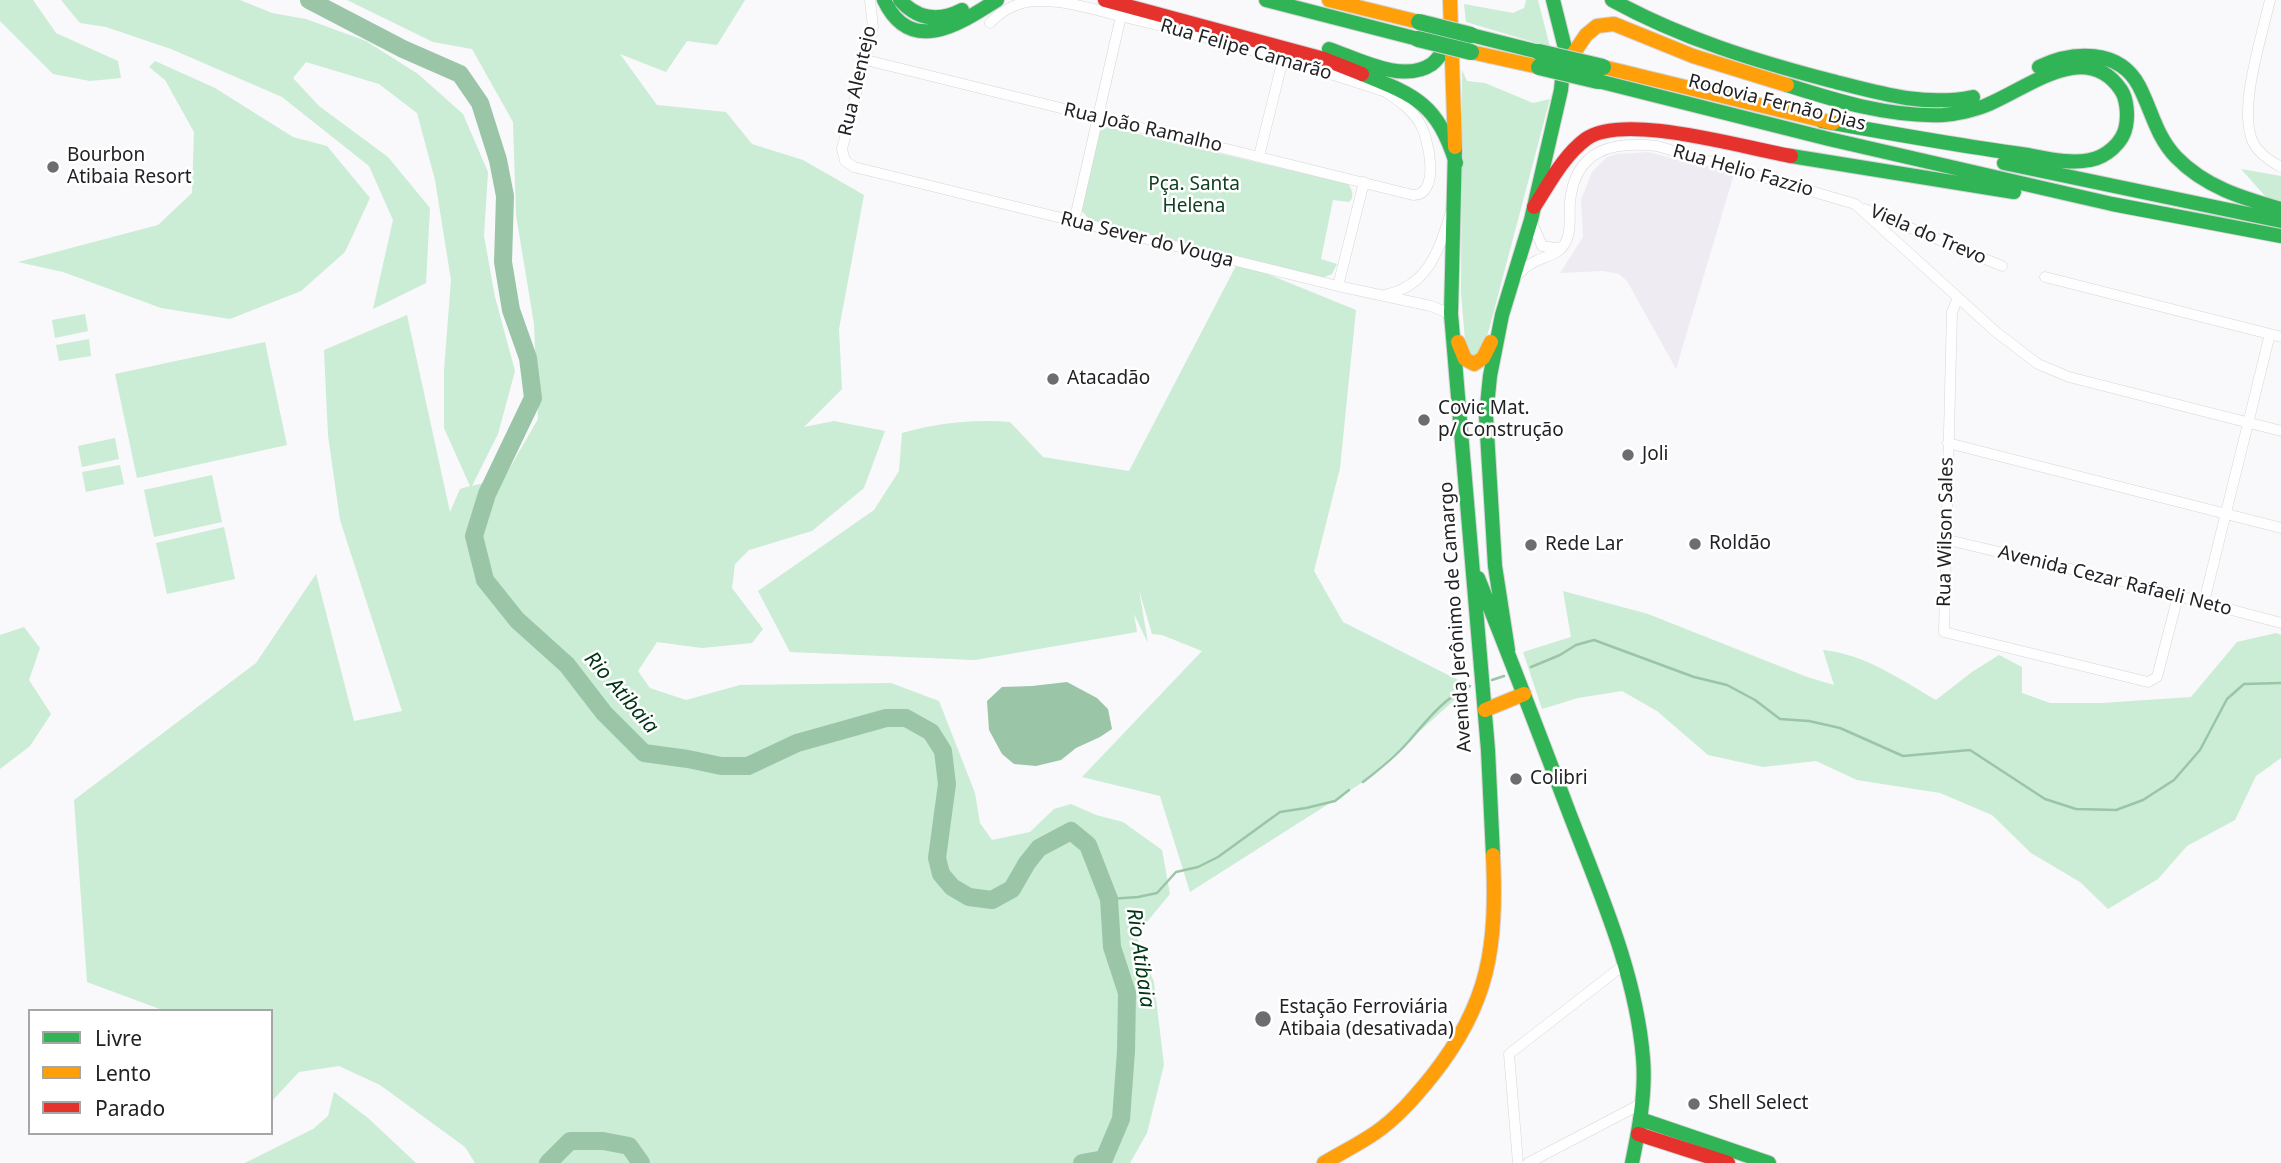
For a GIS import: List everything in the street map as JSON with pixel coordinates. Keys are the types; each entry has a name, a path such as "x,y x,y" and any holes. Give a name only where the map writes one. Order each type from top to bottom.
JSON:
{"main road":[{"path":"884,0 886,6 903,23 918,31 934,33 954,27 997,0"},
{"path":"900,0 906,9 916,15 927,19 940,19 955,15 976,0"},
{"path":"1105,0 1324,59 1404,91 1434,114 1447,135 1455,163"},
{"path":"1146,0 1406,72 1420,71 1432,65 1452,37"},
{"name":"Rodovia Fernão Dias","path":"1266,0 1419,31 1471,35 1539,60"},
{"name":"Rodovia Fernão Dias","path":"1329,0 1471,52 1539,60 2281,221"},
{"name":"Avenida Jerônimo de Camargo","path":"1324,1163 1377,1132 1411,1102 1454,1049 1470,1019 1485,981 1494,933 1495,895 1485,710 1451,317 1455,163 1450,0"},
{"path":"1508,650 1495,566 1486,416 1490,376 1502,315 1532,214 1556,117 1565,66 1562,32 1553,0"},
{"path":"1612,0 1704,43 1762,63 1926,102 1961,100 1999,90 2064,56 2088,53 2124,66 2134,76 2159,136 2183,165 2235,198 2281,209"},
{"path":"1565,66 1586,35 1597,26 1614,24 1693,56 1851,105 1905,113 1944,115 1986,106 2056,71 2082,66 2103,71 2122,91 2127,108 2126,128 2117,144 2103,156 2088,161 2068,161 1962,146 1822,121"},
{"name":"Rodovia Fernão Dias","path":"1601,74 1829,139 2112,204 2281,236"},
{"path":"1532,214 1558,172 1585,139 1614,128 1633,128 1996,190 2112,204"},
{"path":"1451,317 1461,353 1472,365 1479,364 1488,351 1495,327 1502,315"},
{"path":"1464,450 1472,500 1477,512 1484,520 1492,523"},
{"path":"1472,564 1508,650 1625,964 1643,1049 1639,1119 1632,1163"},
{"path":"1485,710 1524,694"},
{"path":"1639,1119 1728,1163"},
{"path":"1639,1119 1769,1163"}],"street":[{"name":"Rua Alentejo","path":"845,161 842,149 873,27 870,0"},
{"path":"2270,0 2248,111 2251,138 2265,159 2281,167"},
{"name":"Rua Felipe Camarão","path":"990,23 1002,10 1017,4 1035,1 1083,6 1220,40 1386,92 1406,106 1420,124 1427,141 1430,158 1429,179 1420,195"},
{"path":"1074,222 1121,16"},
{"path":"1259,156 1283,59"},
{"name":"Rua João Ramalho","path":"866,60 1420,195"},
{"name":"Rua Helio Fazzio","path":"1562,247 1567,239 1571,197 1579,174 1594,154 1633,143 1657,146 1855,204 1958,298 2038,364 2059,373 2281,431"},
{"name":"Rua Sever do Vouga","path":"845,161 854,167 1074,222 1431,306 1451,317"},
{"path":"1338,286 1364,182"},
{"path":"1381,296 1403,291 1418,282 1444,234 1454,203"},
{"name":"Viela do Trevo","path":"1855,204 2002,265"},
{"path":"1532,214 1542,246 1562,247"},
{"path":"1512,281 1534,261 1562,247"},
{"path":"2045,276 2276,335 2248,423 2204,603"},
{"name":"Rua Wilson Sales","path":"1958,298 1952,312 1944,632 2148,682 2157,677 2178,596"},
{"path":"1948,443 2281,528"},
{"name":"Avenida Cezar Rafaeli Neto","path":"1948,540 2281,623"},
{"path":"1518,1163 1509,1054 1625,964"},
{"path":"1528,1163 1639,1119"}],"shaded area":[{"path":"1648,152 1734,174 1676,369 1627,281 1619,274 1603,271 1560,273 1583,237 1581,200 1592,172 1607,157"},
{"path":"1067,682 1097,698 1108,709 1112,729 1076,748 1061,760 1036,766 1014,764 1002,754 989,730 987,701 1002,687"}],"green space":[{"path":"0,0 33,0 56,33 118,61 121,78 90,81 53,74 0,21"},
{"path":"61,0 240,0 272,13 306,19 366,41 418,74 463,114 488,172 484,236 495,297 515,371 498,434 472,486 504,478 538,419 534,324 516,215 513,122 472,49 433,42 347,0 745,0 717,45 687,41 666,72 620,54 657,105 726,112 752,144 803,160 864,195 839,329 842,389 804,427 834,421 885,431 864,488 812,531 749,550 735,564 732,588 763,629 752,643 702,648 657,642 638,671 650,688 686,700 740,685 891,683 939,701 975,793 980,823 992,840 1030,832 1054,809 1071,804 1096,815 1123,822 1162,850 1170,894 1136,935 1154,982 1164,1065 1147,1133 1130,1163 475,1163 465,1147 380,1085 339,1066 299,1072 273,1100 273,1009 160,1009 87,982 74,800 256,663 316,574 354,721 402,711 340,520 328,435 324,350 407,315 450,512 460,489 470,486 444,428 444,370 451,280 435,180 417,113 379,84 306,62 293,78 319,106 388,157 430,208 426,283 373,309 393,220 369,166 282,97 171,49 106,27 80,23"},
{"path":"1526,0 1538,0 1550,47 1466,22 1464,4 1513,13 1524,8"},
{"path":"155,61 215,88 293,137 327,146 370,198 345,252 301,291 230,319 161,308 63,272 18,262 158,225 192,193 194,132 165,80 149,67"},
{"path":"1462,70 1467,81 1485,83 1533,103 1550,99 1483,352 1478,357 1466,352 1461,293"},
{"name":"Pça. Santa Helena","path":"1104,126 1348,184 1352,193 1349,202 1333,200 1321,259 1337,264 1332,274 1322,278 1090,220 1080,209 1099,133"},
{"path":"2241,169 2281,176 2281,201 2266,197"},
{"path":"1238,262 1356,310 1340,468 1314,571 1343,622 1470,686 1363,782 1190,892 1160,796 1082,777 1202,651 1162,635 1152,634 1139,590 1148,643 1134,614 1137,632 975,660 790,652 758,591 874,510 899,471 902,433 956,423 1010,422 1043,457 1129,471"},
{"path":"85,314 88,331 55,338 52,320"},
{"path":"89,339 91,356 59,361 56,345"},
{"path":"265,342 287,445 137,478 115,374"},
{"path":"115,438 119,459 82,467 78,446"},
{"path":"120,465 124,484 86,492 82,472"},
{"path":"212,475 222,522 154,537 144,490"},
{"path":"224,527 235,579 167,594 156,543"},
{"path":"1563,591 1648,614 1807,677 1834,685 1823,650 1838,652 1868,662 1936,700 1999,655 2022,667 2022,693 2050,703 2102,703 2191,697 2237,642 2276,633 2281,635 2281,758 2256,776 2235,820 2187,846 2158,879 2108,909 2080,882 2031,853 1992,815 1940,793 1857,780 1816,761 1763,767 1708,755 1657,711 1622,691 1578,698 1542,709 1523,652 1571,637"},
{"path":"24,627 40,648 29,680 51,714 30,746 0,769 0,635"},
{"path":"334,1092 368,1118 416,1163 245,1163 313,1129 328,1116"}],"waterway":[{"name":"Rio Atibaia","path":"309,0 403,49 460,74 480,103 498,160 505,196 503,262 511,310 528,358 533,398 487,494 474,536 485,580 517,620 567,665 604,713 644,753 721,766 748,766 797,743 886,718 906,718 931,732 943,751 947,784 937,858 941,874 952,887 969,897 992,900 1012,889 1039,848 1071,831 1088,845 1109,899 1112,947 1127,993 1126,1051 1121,1119 1104,1159 1082,1163"},
{"path":"1531,667 1576,645 1594,640 1694,677 1727,685 1755,700 1780,719 1809,721 1840,728 1903,756 1970,750 2045,799 2076,809 2116,810 2143,800 2174,780 2200,750 2227,699 2244,684 2281,683"},
{"path":"1492,680 1504,676"},
{"path":"1363,782 1398,752 1444,703 1470,686"},
{"path":"1109,899 1157,893 1176,872 1198,867 1218,857 1280,812 1335,801 1349,790"},
{"name":"Rio Atibaia","path":"548,1163 570,1141 603,1141 629,1146 641,1163"}],"traffic: fast":[{"path":"884,0 895,17 908,27 922,31 953,25 997,0"},
{"path":"900,0 914,12 929,17 945,16 962,10"},
{"path":"1266,0 1418,39"},
{"path":"1508,650 1495,566 1486,416 1490,376 1502,315 1531,220 1561,90 1565,48 1553,0"},
{"path":"1612,0 1692,37 1803,73 1902,97 1937,100 1973,97"},
{"path":"1419,22 1471,35"},
{"path":"1471,35 1539,52"},
{"path":"1329,49 1380,68 1408,72 1432,64 1452,37"},
{"path":"1418,39 1471,52"},
{"path":"1539,52 1603,67"},
{"path":"2039,67 2080,56 2094,56 2120,65 2139,86 2169,149 2187,167 2225,190 2281,209"},
{"path":"1539,67 1598,81"},
{"path":"1787,85 1883,111 1943,115 1984,106 2057,72 2092,68 2107,75 2121,90 2127,112 2124,132 2113,148 2096,158 2073,162 1822,121"},
{"path":"1362,74 1411,96 1422,105 1441,127 1456,163"},
{"path":"1598,81 1829,139 2112,204 2281,236"},
{"path":"1455,147 1451,314 1488,750 1493,855"},
{"path":"1791,156 2014,192"},
{"path":"2004,163 2281,221"},
{"path":"1478,578 1625,964 1639,1026 1644,1071 1641,1111 1632,1163"},
{"path":"1640,1119 1769,1163"}],"traffic: slow":[{"path":"1329,0 1419,22"},
{"path":"1450,0 1455,147"},
{"path":"1565,66 1586,35 1597,26 1614,24 1693,56 1787,85"},
{"path":"1471,52 1539,67"},
{"path":"1603,67 1833,123"},
{"path":"1458,342 1465,359 1474,364 1483,358 1491,342"},
{"path":"1485,710 1524,694"},
{"path":"1324,1163 1369,1137 1398,1114 1432,1076 1467,1023 1478,998 1491,946 1493,855"}],"traffic: jam":[{"path":"1105,0 1324,59 1362,74"},
{"path":"1534,207 1570,154 1586,139 1604,132 1655,130 1791,156"},
{"path":"1638,1134 1728,1163"}],"place":[{"name":"Bourbon Atibaia Resort","path":"53,167"},
{"name":"Atacadão","path":"1053,379"},
{"name":"Covic Mat. p/ Construção","path":"1424,420"},
{"name":"Joli","path":"1628,455"},
{"name":"Roldão","path":"1695,544"},
{"name":"Rede Lar","path":"1531,545"},
{"name":"Colibri","path":"1516,779"},
{"name":"Estação Ferroviária Atibaia (desativada)","path":"1263,1019"},
{"name":"Shell Select","path":"1694,1104"}]}
